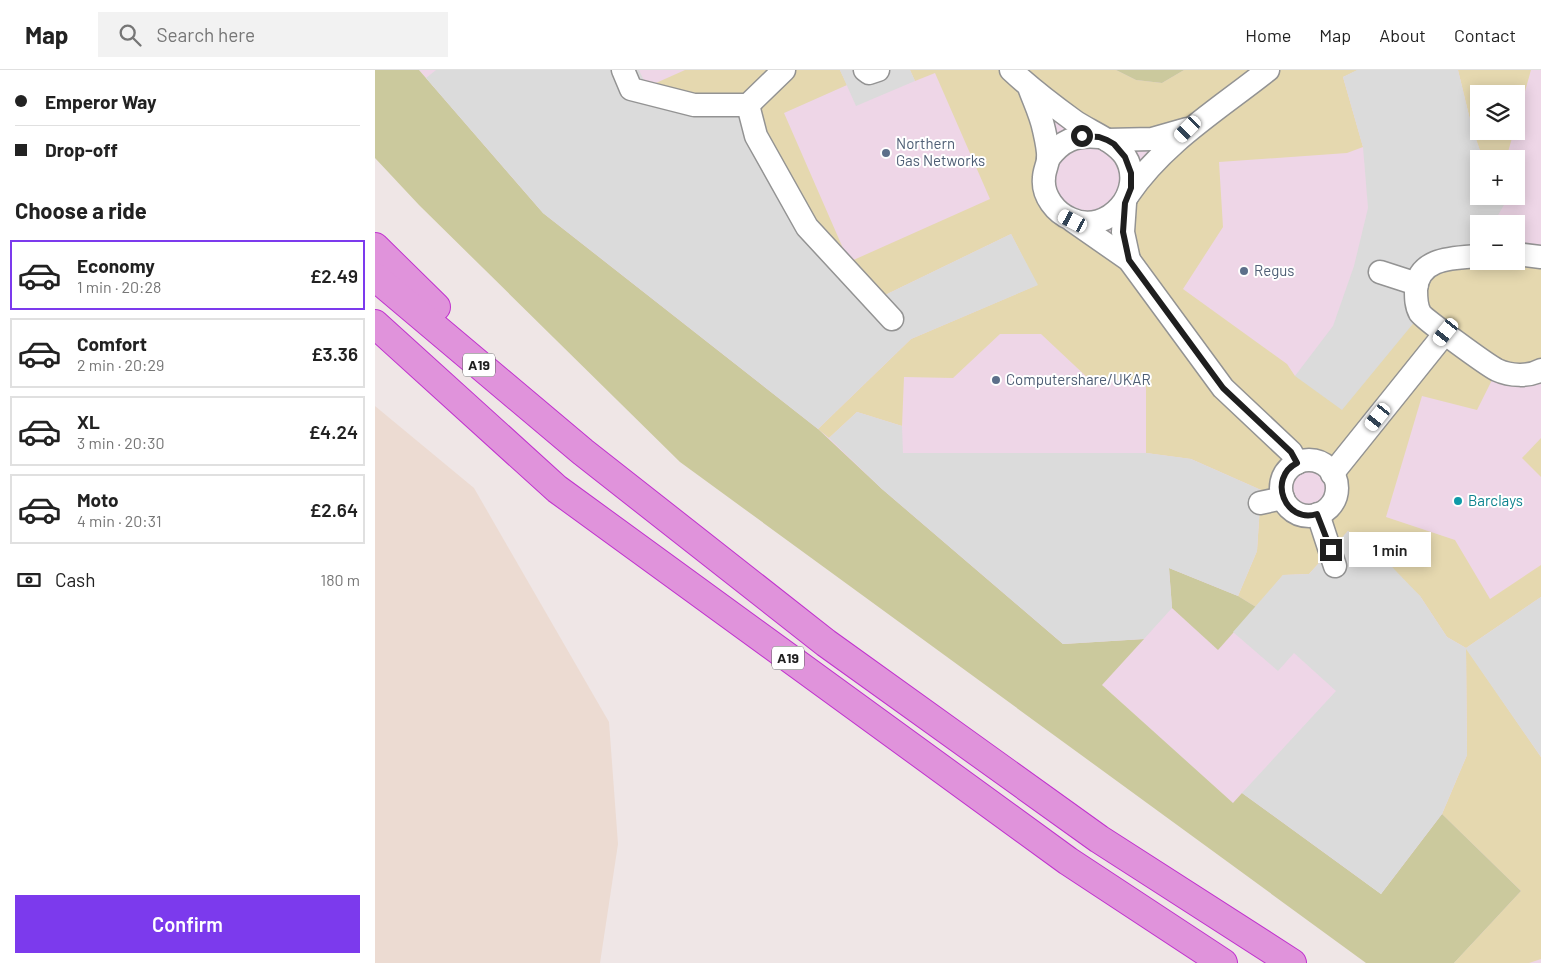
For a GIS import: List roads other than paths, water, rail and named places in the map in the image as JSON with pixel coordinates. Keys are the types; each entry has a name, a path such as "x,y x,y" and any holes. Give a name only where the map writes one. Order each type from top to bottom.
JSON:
{"highway":[{"path":"375,247 583,452"},
{"name":"A19","path":"375,278 583,452 826,643 1099,839 1292,963"},
{"name":"A19","path":"375,324 557,489 1068,861 1223,963"},
{"path":"375,344 557,489"}],"street":[{"path":"623,70 631,89 694,105 748,105 784,70"},
{"path":"865,70 869,73 878,70"},
{"path":"1011,70 1029,87 1114,144 1125,157 1131,173 1123,232 1129,260"},
{"path":"1073,221 1087,223 1101,221 1114,214 1126,200 1140,178 1188,129 1268,70"},
{"path":"1029,87 1043,128 1048,159 1043,180 1045,193 1052,205 1062,215 1129,260 1223,388 1291,452 1297,463"},
{"path":"748,105 756,136 807,227 892,319"},
{"path":"1048,159 1057,147 1070,139 1082,136 1152,139 1188,129"},
{"path":"1525,255 1541,257"},
{"path":"1470,257 1449,258 1430,265 1422,272 1417,284 1415,299 1421,314 1497,370 1514,374 1533,374 1541,370"},
{"path":"1380,272 1417,284"},
{"path":"1332,474 1446,332"},
{"path":"1309,460 1319,462 1332,474 1337,487 1334,499 1329,507 1317,514 1305,515 1296,512 1288,506 1283,498 1282,481 1286,472 1297,463 1309,460"},
{"path":"1260,503 1283,498"},
{"path":"1317,514 1335,566"}],"place":[{"name":"Northern Gas Networks","path":"886,153"},
{"name":"Regus","path":"1244,271"},
{"name":"Computershare/UKAR","path":"996,380"},
{"name":"Barclays","path":"1458,501"}]}
